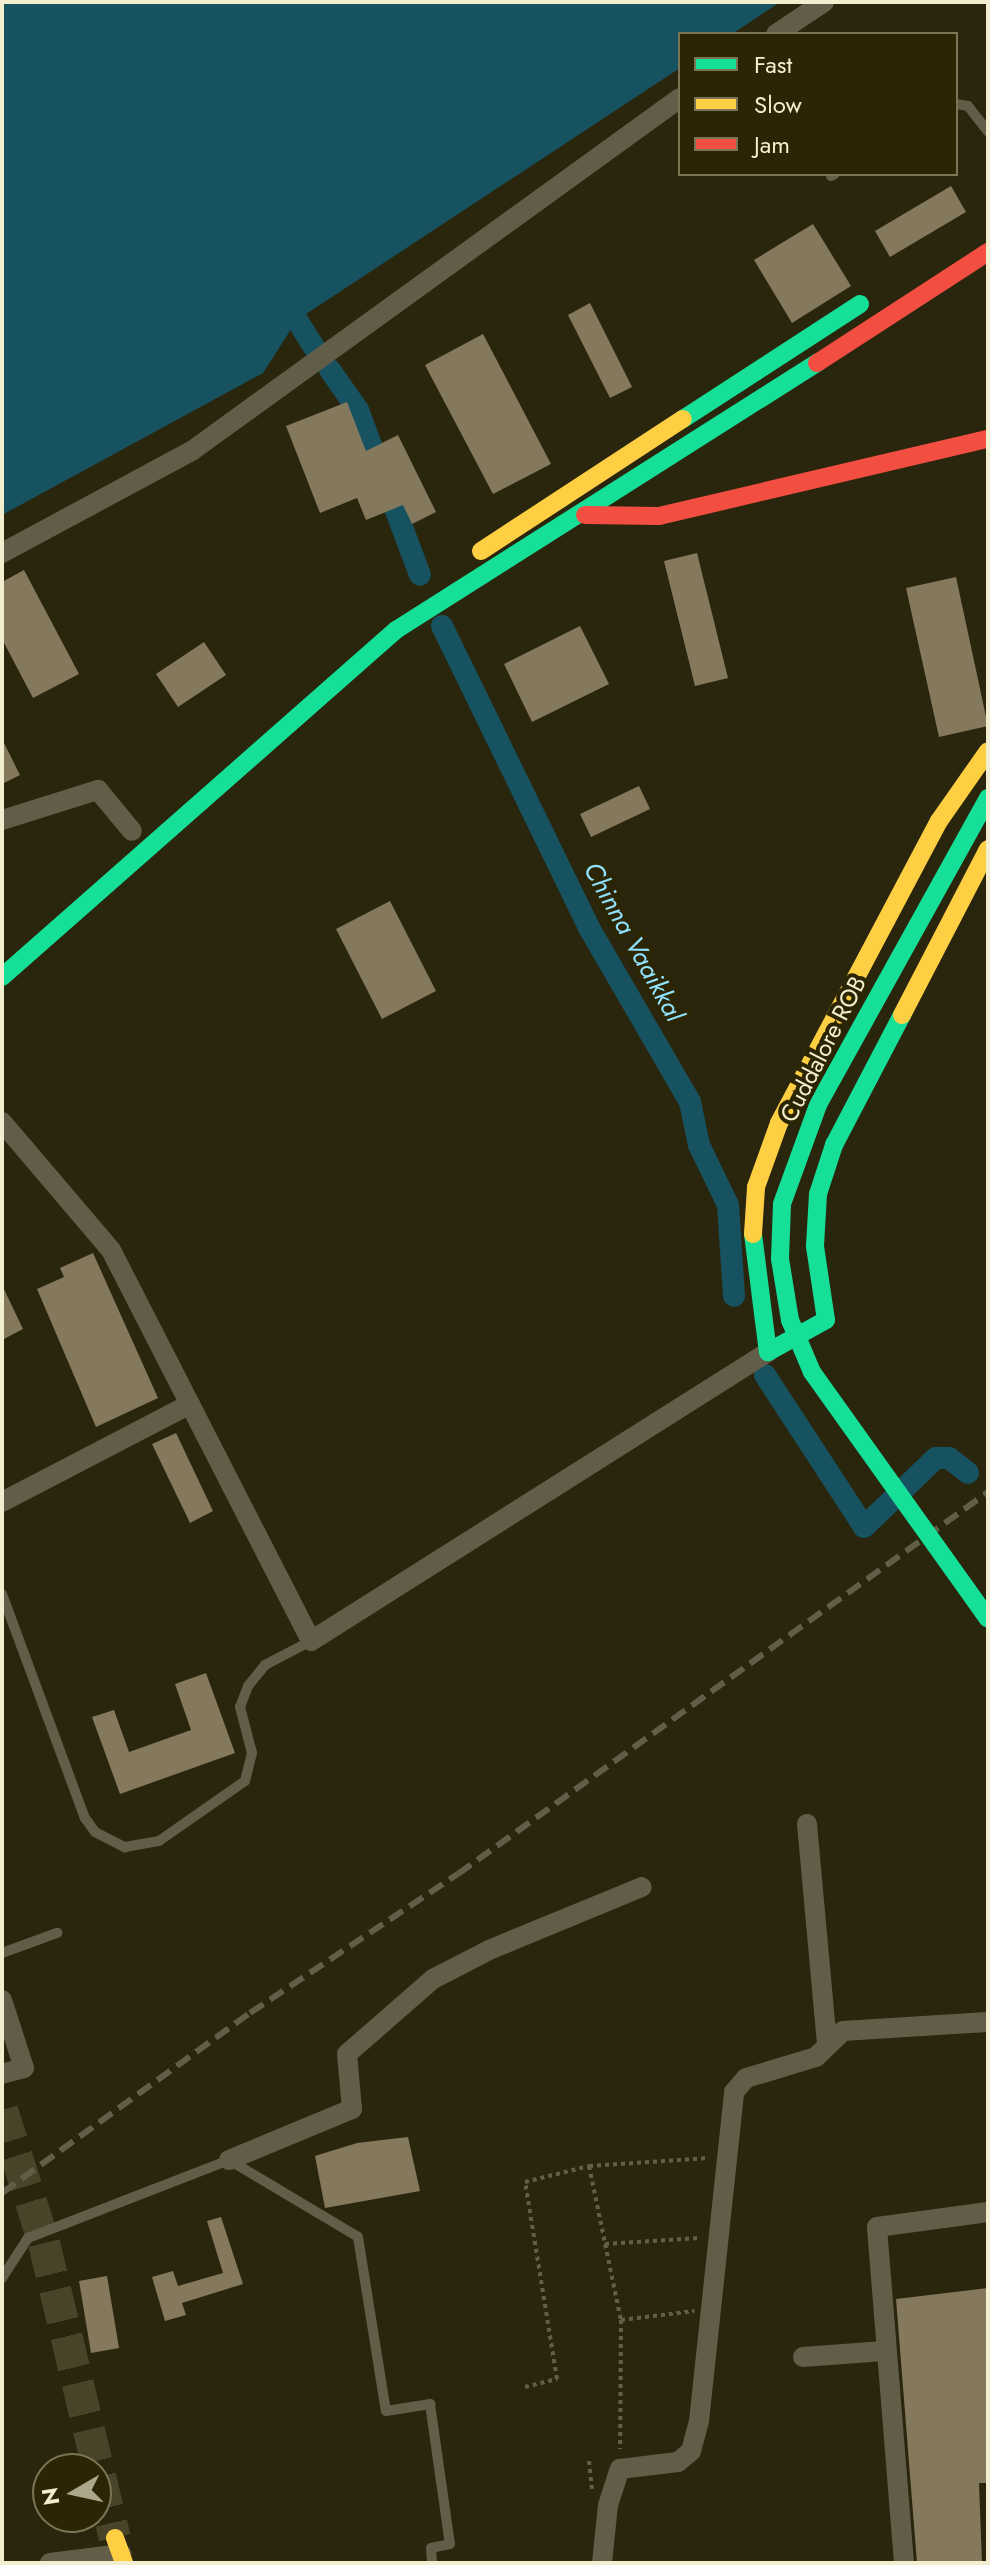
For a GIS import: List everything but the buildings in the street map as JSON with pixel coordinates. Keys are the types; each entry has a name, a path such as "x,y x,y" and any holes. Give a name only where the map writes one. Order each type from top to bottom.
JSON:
{"main road":[{"path":"2,977 396,630 585,515 988,252"},
{"path":"322,668 460,565 877,294"},
{"path":"585,515 659,516 988,439"},
{"path":"988,751 939,821 779,1123 756,1187 752,1252 768,1352 826,1320 816,1233 818,1194 834,1145 988,849"},
{"name":"Cuddalore ROB","path":"988,798 818,1105 782,1204 780,1259 790,1320 812,1372 988,1619"}],"street":[{"path":"779,32 824,2"},
{"path":"2,553 193,450 678,99"},
{"path":"2,820 98,790 132,831"},
{"path":"2,1122 111,1250 311,1641 768,1352"},
{"path":"2,1502 190,1404"},
{"path":"807,1824 827,2044"},
{"path":"229,2160 352,2109 347,2054 433,1979 489,1950 642,1887"},
{"path":"2,2000 24,2068 2,2074"},
{"path":"602,2563 608,2505 620,2469 678,2462 691,2451 715,2308 734,2092 746,2078 804,2063 843,2031 861,2027 988,2022"},
{"path":"904,2563 884,2351 877,2227 988,2212"},
{"path":"803,2357 884,2351"},
{"path":"50,2563 120,2552"}],"lane":[{"path":"958,104 968,106 988,132"},
{"path":"2,1594 85,1818 102,1837 125,1847 159,1841 245,1781 252,1753 240,1707 248,1686 265,1665 311,1641"},
{"path":"2,1953 57,1933"},
{"path":"2,2278 28,2238 229,2160 358,2237 386,2411 430,2404 450,2544 431,2548 432,2563"}],"path":[{"path":"525,2387 557,2379 525,2182 589,2166 677,2163 727,2155"},
{"path":"589,2166 621,2320 620,2469"},
{"path":"605,2244 719,2236"},
{"path":"621,2320 715,2308"}],"water":[{"path":"2,2 780,2 735,32 678,32 678,69 297,320 263,373 2,515"}],"waterway":[{"name":"Chinna Vaaikkal","path":"297,320 315,349"},
{"name":"Chinna Vaaikkal","path":"330,370 358,410 420,575"},
{"name":"Chinna Vaaikkal","path":"442,626 588,926 690,1102 699,1145 728,1205 734,1296"},
{"name":"Chinna Vaaikkal","path":"765,1375 864,1527 936,1458 949,1458 968,1473"}],"tunnel":[{"path":"2,2110 44,2243 115,2538"}],"railway":[{"path":"2,2193 250,2013 458,1874 988,1492"}],"traffic: fast":[{"path":"683,419 860,304"},
{"path":"2,977 396,630 817,363"},
{"path":"988,798 818,1105 782,1204 780,1259 790,1320 812,1372 988,1619"},
{"path":"753,1234 768,1352 826,1320 815,1246 818,1194 834,1145 902,1015"}],"traffic: slow":[{"path":"481,551 683,419"},
{"path":"753,1234 756,1187 779,1123 939,821 988,751"},
{"path":"902,1015 988,849"},
{"path":"115,2538 124,2563"}],"traffic: jam":[{"path":"817,363 988,252"},
{"path":"585,515 659,516 988,439"}]}
